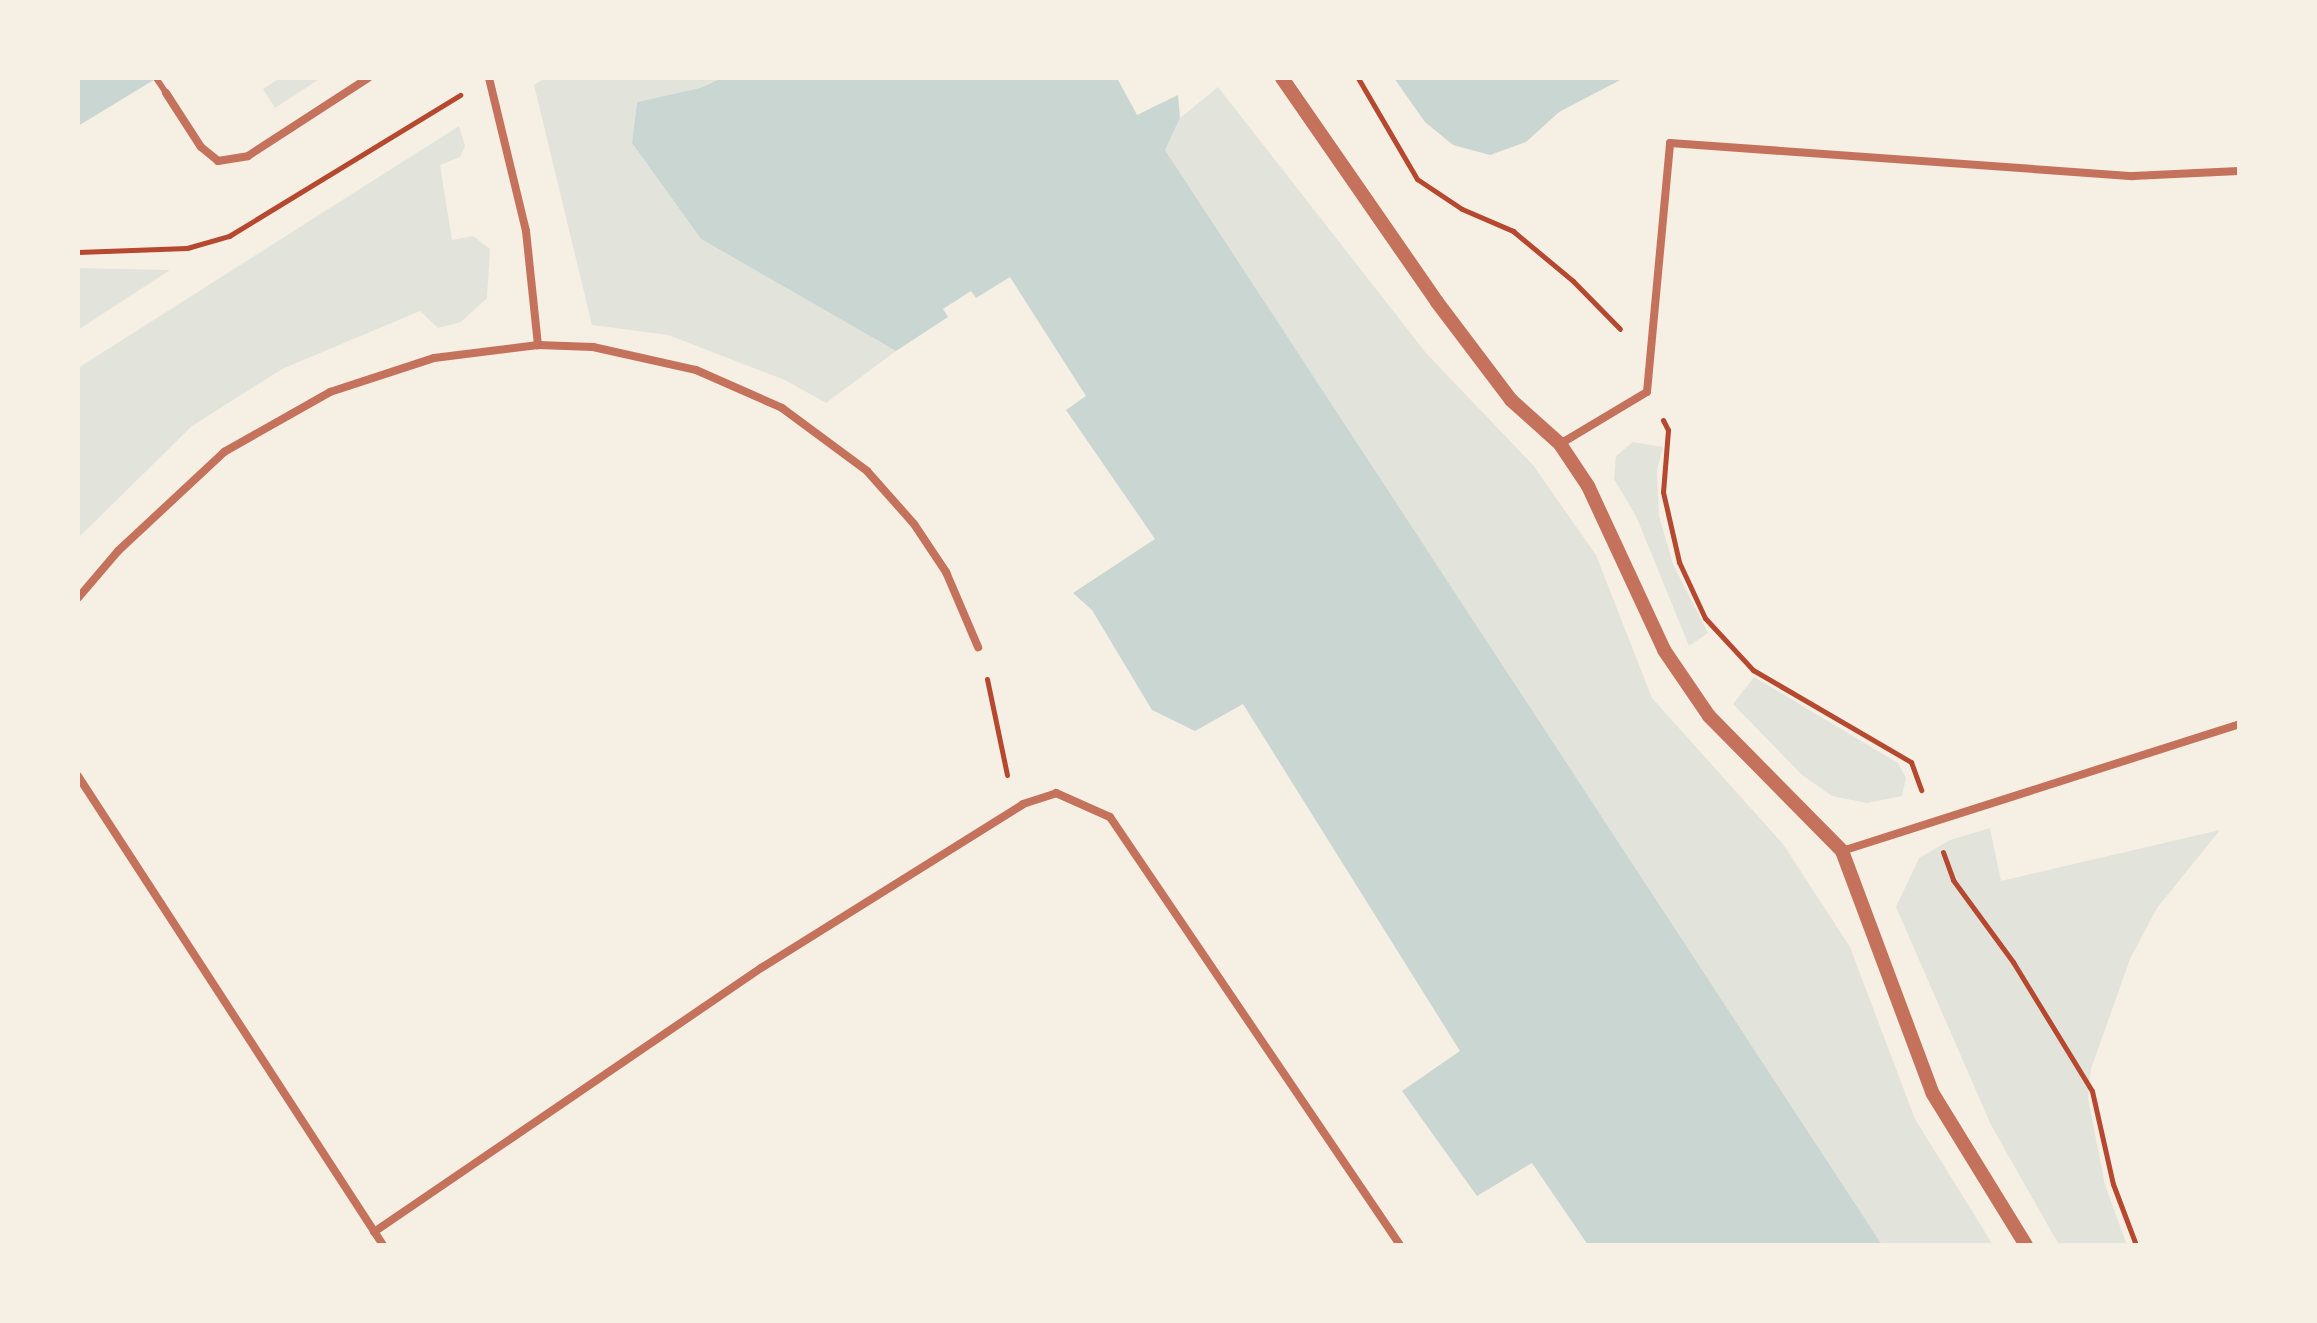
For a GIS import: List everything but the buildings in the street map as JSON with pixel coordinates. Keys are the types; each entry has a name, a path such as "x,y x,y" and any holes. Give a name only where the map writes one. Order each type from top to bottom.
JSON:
{"street":[{"path":"166,93 201,147 218,161 248,156 368,78"},
{"path":"489,78 526,231 538,345"},
{"path":"1282,78 1446,315 1511,400 1560,444 1588,486 1664,650 1709,716 1842,851 1933,1094 2026,1245"},
{"path":"1560,444 1647,392 1670,143 2133,176 2239,171"},
{"path":"78,598 118,551 224,452 330,392 434,358 538,345 593,347 696,370 782,408 867,471 914,524 946,572 978,647"},
{"path":"1842,851 1931,819 2239,724"},
{"path":"78,776 383,1245"},
{"path":"374,1232 761,968 1023,804 1056,793 1084,802 1110,817 1400,1245"}],"lane":[{"path":"156,78 166,93"}],"path":[{"path":"1358,78 1417,179 1462,209 1513,231 1573,281 1628,337 1647,392 1668,430 1663,492 1679,562 1705,618 1753,670 1911,762 1953,880 2013,962 2092,1091 2113,1184 2136,1245"},
{"path":"78,252 187,248 229,236 473,86"},
{"path":"978,647 1008,780 1023,804"}],"shaded area":[{"path":"78,78 157,78 78,126"},
{"path":"280,78 321,78 275,108 263,89"},
{"path":"545,78 722,78 700,88 637,102 632,143 701,239 896,351 826,403 785,380 668,335 592,325 534,85"},
{"path":"722,78 1117,78 1137,115 1178,95 1180,118 1165,150 1882,1245 1588,1245 1532,1163 1477,1196 1402,1091 1460,1051 1243,704 1195,731 1152,710 1092,610 1073,593 1155,539 1066,410 1086,396 1010,277 976,298 971,291 943,309 948,317 896,351 701,239 632,143 637,102 700,88"},
{"path":"1394,78 1624,78 1559,112 1526,142 1490,155 1453,145 1425,122"},
{"path":"1218,87 1426,353 1533,465 1596,555 1652,698 1783,844 1850,947 1915,1119 1993,1245 1877,1245 1165,150 1180,118"},
{"path":"459,126 465,146 460,157 440,165 452,240 473,236 490,249 487,298 461,322 438,328 420,311 282,369 192,426 78,538 78,368"},
{"path":"78,268 170,270 78,330"},
{"path":"1633,442 1663,447 1657,470 1659,516 1673,564 1708,633 1689,646 1636,516 1614,479 1616,456"},
{"path":"1754,677 1898,763 1906,778 1902,796 1867,803 1832,796 1802,775 1733,704"},
{"path":"1990,828 2001,881 2220,830 2157,908 2130,959 2091,1069 2088,1098 2105,1185 2127,1245 2059,1245 1991,1125 1896,907 1919,858 1950,840"}]}
